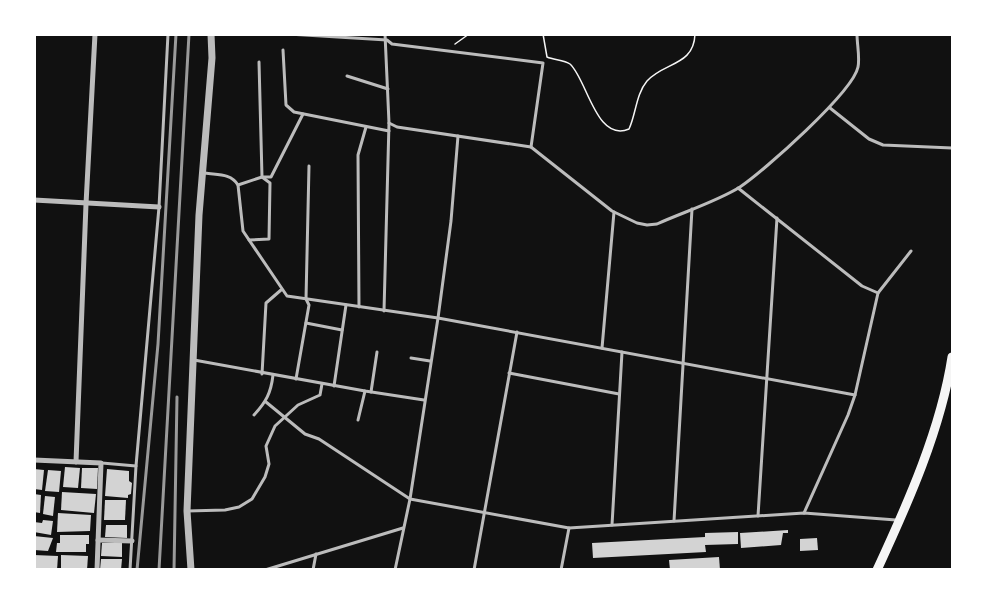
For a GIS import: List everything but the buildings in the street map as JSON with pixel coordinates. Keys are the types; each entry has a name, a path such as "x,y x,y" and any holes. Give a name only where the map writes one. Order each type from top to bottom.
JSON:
{"main road":[{"path":"877,570 900,520 932,436 948,383 952,357"}],"street":[{"path":"76,462 95,34"},
{"path":"191,570 187,511 202,173 212,58 211,34"},
{"path":"34,200 159,207"},
{"path":"34,460 101,463 97,570"},
{"path":"98,540 132,541"}],"lane":[{"path":"130,570 136,466 159,207 168,34"},
{"path":"288,34 387,40 392,44 543,63 531,147"},
{"path":"384,310 389,132 385,34"},
{"path":"389,123 397,127 531,147 614,212 647,225 657,224 738,188 753,178 830,108 855,75 858,66 857,34"},
{"path":"283,50 286,105 294,112 389,132"},
{"path":"258,62 262,177"},
{"path":"347,76 388,89"},
{"path":"830,108 869,139 884,145 952,148"},
{"path":"238,185 262,177 271,177 303,114"},
{"path":"359,307 358,154 366,127"},
{"path":"395,570 402,528 410,499 438,318 458,136"},
{"path":"296,379 309,305 306,299 309,166"},
{"path":"202,173 230,177 238,185 243,231 287,296 438,318 855,395"},
{"path":"249,240 269,239 270,183 262,177"},
{"path":"738,188 862,286 878,293"},
{"path":"674,521 692,209"},
{"path":"602,348 614,212"},
{"path":"758,516 777,218"},
{"path":"804,513 855,395 878,293 911,251"},
{"path":"262,374 267,303 281,290"},
{"path":"334,386 346,305"},
{"path":"306,323 342,330"},
{"path":"474,570 517,332"},
{"path":"371,392 377,352"},
{"path":"612,525 622,352"},
{"path":"411,358 430,361"},
{"path":"194,360 262,374 424,400"},
{"path":"509,373 620,394"},
{"path":"254,415 266,402 272,389 273,375"},
{"path":"187,511 225,510 239,507 252,499 265,477 269,464 266,446 275,426 298,405 320,395 322,384"},
{"path":"358,420 365,391"},
{"path":"266,402 305,434 319,439 410,499 569,528 804,513 900,520"},
{"path":"101,463 136,466"},
{"path":"265,570 402,528"},
{"path":"561,570 569,528"},
{"path":"313,570 316,554"}],"path":[{"path":"446,51 469,34"},
{"path":"543,34 547,57 568,62 577,72 589,101 598,115 611,129 622,132 629,129 632,123 645,83 654,74 680,62 695,47 695,34"}],"railway":[{"path":"137,570 158,344 176,34"},
{"path":"159,570 189,34"},
{"path":"174,570 177,397"}]}
